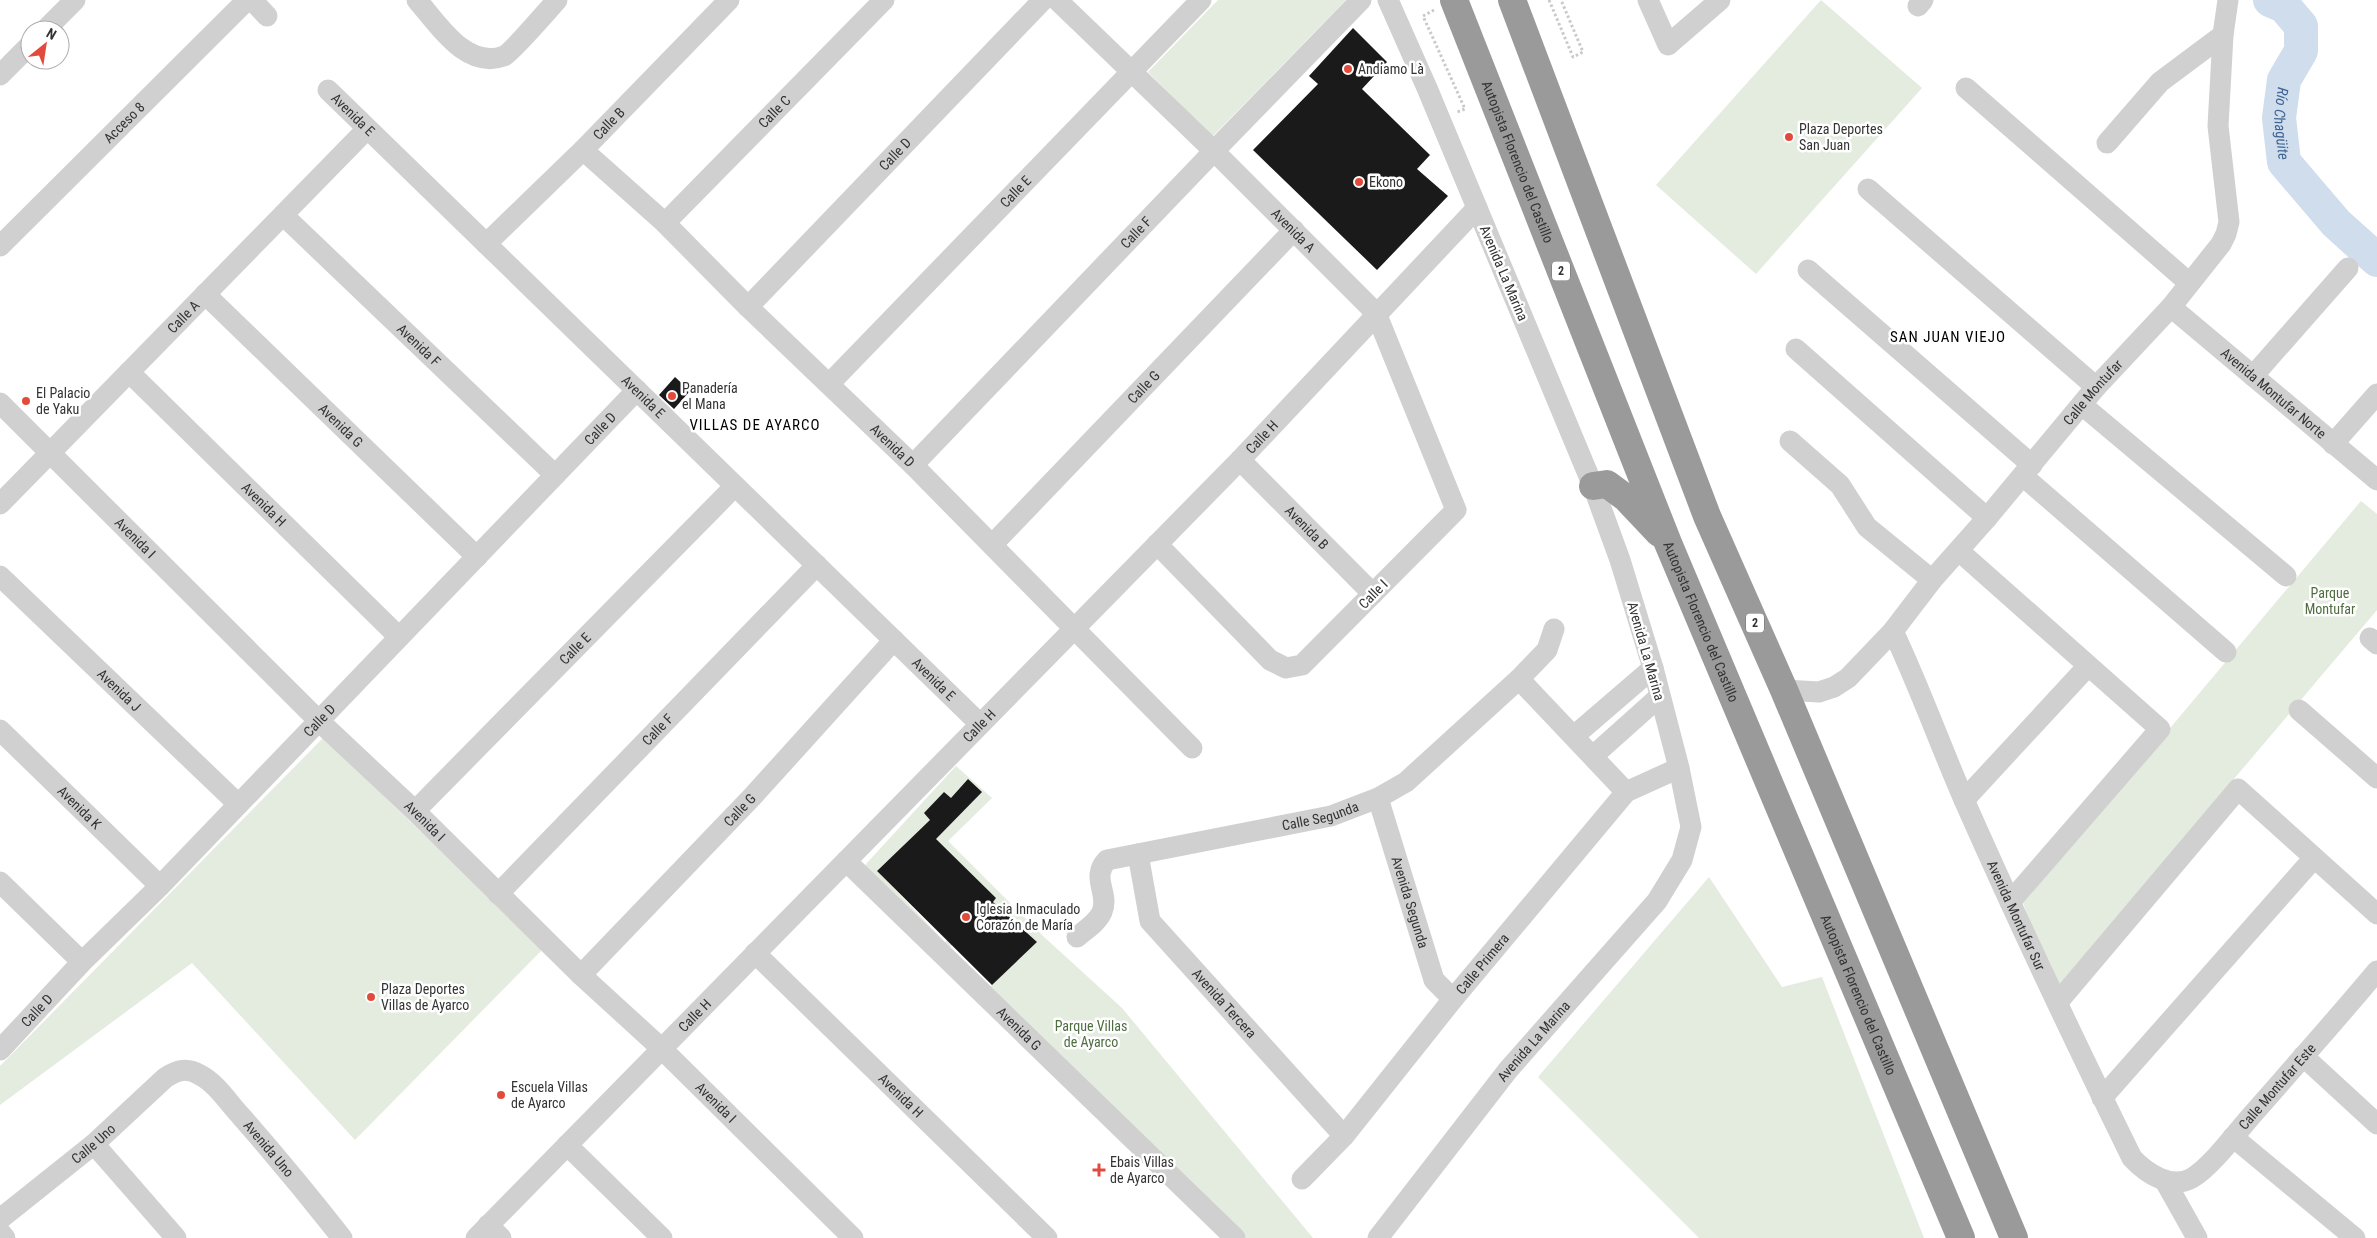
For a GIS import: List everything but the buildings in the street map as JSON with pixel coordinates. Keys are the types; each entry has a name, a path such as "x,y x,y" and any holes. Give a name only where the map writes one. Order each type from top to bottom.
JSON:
{"highway":[{"name":"Autopista Florencio del Castillo","path":"1454,0 1668,543 1961,1238"},
{"name":"2","path":"1512,0 1708,516 1784,690 2014,1238"},
{"path":"1593,486 1607,484 1619,493 1668,543"}],"street":[{"path":"55,20 75,0"},
{"name":"Acceso 8","path":"0,246 247,0"},
{"path":"252,0 267,16"},
{"path":"417,0 462,50 482,59 505,56 557,0"},
{"name":"Calle B","path":"486,244 583,150 728,0"},
{"name":"Calle C","path":"665,223 884,0"},
{"name":"Calle D","path":"748,307 1043,0"},
{"name":"Avenida A","path":"1058,0 1214,151 1376,313 1456,510"},
{"name":"Calle E","path":"829,384 1201,0"},
{"name":"Calle F","path":"913,465 1361,0"},
{"name":"Avenida La Marina","path":"1378,1238 1508,1070 1657,901 1682,860 1691,827 1679,768 1653,668 1620,560 1593,486 1388,0"},
{"path":"1648,0 1668,45 1720,0"},
{"name":"Calle Montufar","path":"1784,690 1819,692 1834,687 1848,678 1892,631 1932,580 2028,471 2096,387 2171,307 2188,282 2221,244 2229,222 2218,126 2223,35 2228,0"},
{"path":"2107,143 2160,82 2186,60 2223,35"},
{"path":"0,75 20,55"},
{"path":"1966,88 2188,282"},
{"name":"Avenida E","path":"328,90 980,724"},
{"name":"Calle A","path":"0,504 367,128"},
{"name":"Avenida D","path":"583,150 665,223 748,307 913,465 1192,748"},
{"path":"1868,189 2096,387"},
{"name":"Calle H","path":"488,1234 567,1145 1240,460 1476,208"},
{"name":"Avenida F","path":"283,215 556,475"},
{"name":"Calle G","path":"992,545 1294,230"},
{"path":"2254,376 2348,268"},
{"path":"1808,270 2226,652"},
{"name":"Avenida G","path":"205,294 476,557"},
{"name":"Avenida Montufar Norte","path":"2171,307 2377,480"},
{"path":"1796,349 1987,518"},
{"name":"Avenida H","path":"129,372 399,637"},
{"name":"Calle D","path":"3,1042 160,886 637,390"},
{"path":"2333,444 2377,394"},
{"name":"Avenida I","path":"0,403 49,454 319,721 415,811 581,976 662,1049 853,1238"},
{"path":"2082,405 2286,576"},
{"path":"1790,441 1840,485 1867,527 1932,580"},
{"name":"Avenida B","path":"1240,460 1373,594"},
{"name":"Calle E","path":"415,811 735,486"},
{"name":"Calle I","path":"1157,544 1270,660 1286,668 1302,665 1456,510"},
{"path":"1958,551 2160,729 2010,902"},
{"name":"Calle F","path":"498,894 817,565"},
{"name":"Avenida J","path":"0,576 238,804"},
{"name":"Calle Segunda","path":"1077,938 1098,920 1102,913 1104,905 1099,876 1101,866 1107,860 1331,816 1378,798 1406,782 1519,680 1547,650 1554,629"},
{"name":"Avenida Montufar Sur","path":"1892,631 1918,685 1964,800 2102,1098 2132,1158 2139,1166 2165,1181"},
{"name":"Calle G","path":"581,976 752,797 894,640"},
{"path":"1964,800 2088,666"},
{"path":"1574,736 1653,668"},
{"path":"1519,680 1626,792"},
{"path":"1592,756 1659,697"},
{"path":"2298,710 2377,778"},
{"name":"Avenida K","path":"0,730 160,886"},
{"name":"Calle Primera","path":"1302,1179 1344,1136 1453,999 1626,792 1679,768"},
{"path":"2058,1002 2238,789 2377,914"},
{"name":"Avenida Segunda","path":"1378,798 1434,980 1453,999"},
{"name":"Avenida Tercera","path":"1138,854 1150,920 1344,1136"},
{"path":"2102,1098 2314,858"},
{"name":"Avenida G","path":"846,861 1235,1238"},
{"path":"0,882 82,962"},
{"name":"Avenida H","path":"755,953 1046,1238"},
{"name":"Calle Montufar Este","path":"2165,1181 2192,1178 2233,1136 2303,1056 2373,984"},
{"path":"2303,1056 2377,1124"},
{"name":"Calle Uno","path":"0,1219 94,1144 165,1078 176,1071 187,1070"},
{"name":"Avenida Uno","path":"187,1070 208,1080 219,1091 276,1156 342,1238"},
{"path":"2233,1136 2356,1238"},
{"path":"94,1144 176,1238"},
{"path":"567,1145 662,1238"},
{"path":"2165,1181 2197,1238"},
{"path":"0,1232 6,1238"}],"path":[{"path":"1548,0 1573,57 1583,52 1561,0"},
{"path":"1423,17 1465,109 1454,112"}],"green space":[{"path":"1218,0 1346,0 1212,137 1148,72"},
{"name":"Plaza Deportes San Juan","path":"1821,0 1922,88 1756,274 1656,185"},
{"name":"Parque Montufar","path":"2361,501 2377,514 2377,610 2057,988 2023,903"},
{"path":"323,738 543,949 355,1140 192,963 0,1105 0,1066"},
{"name":"Parque Villas de Ayarco","path":"956,766 992,798 948,841 1043,936 1122,1008 1313,1238 1242,1238 865,868 866,864","holes":["923,827 996,898 993,902 1037,942 991,986 950,947 961,937 956,932 945,942 877,871"]},
{"path":"1709,877 1782,987 1822,977 1924,1238 1699,1238 1538,1077"}],"waterway":[{"name":"Río Chagüite","path":"2270,0 2284,6 2301,26 2301,51 2284,80 2279,118 2284,162 2336,223 2377,260"}],"place":[{"name":"Andiamo Là","path":"1348,69"},
{"name":"Plaza Deportes San Juan","path":"1789,137"},
{"name":"Ekono","path":"1359,182"},
{"name":"Panadería el Mana","path":"672,396"},
{"name":"El Palacio de Yaku","path":"26,401"},
{"name":"Iglesia Inmaculado Corazón de María","path":"966,917"},
{"name":"Plaza Deportes Villas de Ayarco","path":"371,997"},
{"name":"Escuela Villas de Ayarco","path":"501,1095"},
{"name":"Ebais Villas de Ayarco","path":"1099,1170"}],"district":[{"name":"SAN JUAN VIEJO","path":"1948,337"},
{"name":"VILLAS DE AYARCO","path":"755,425"}]}
